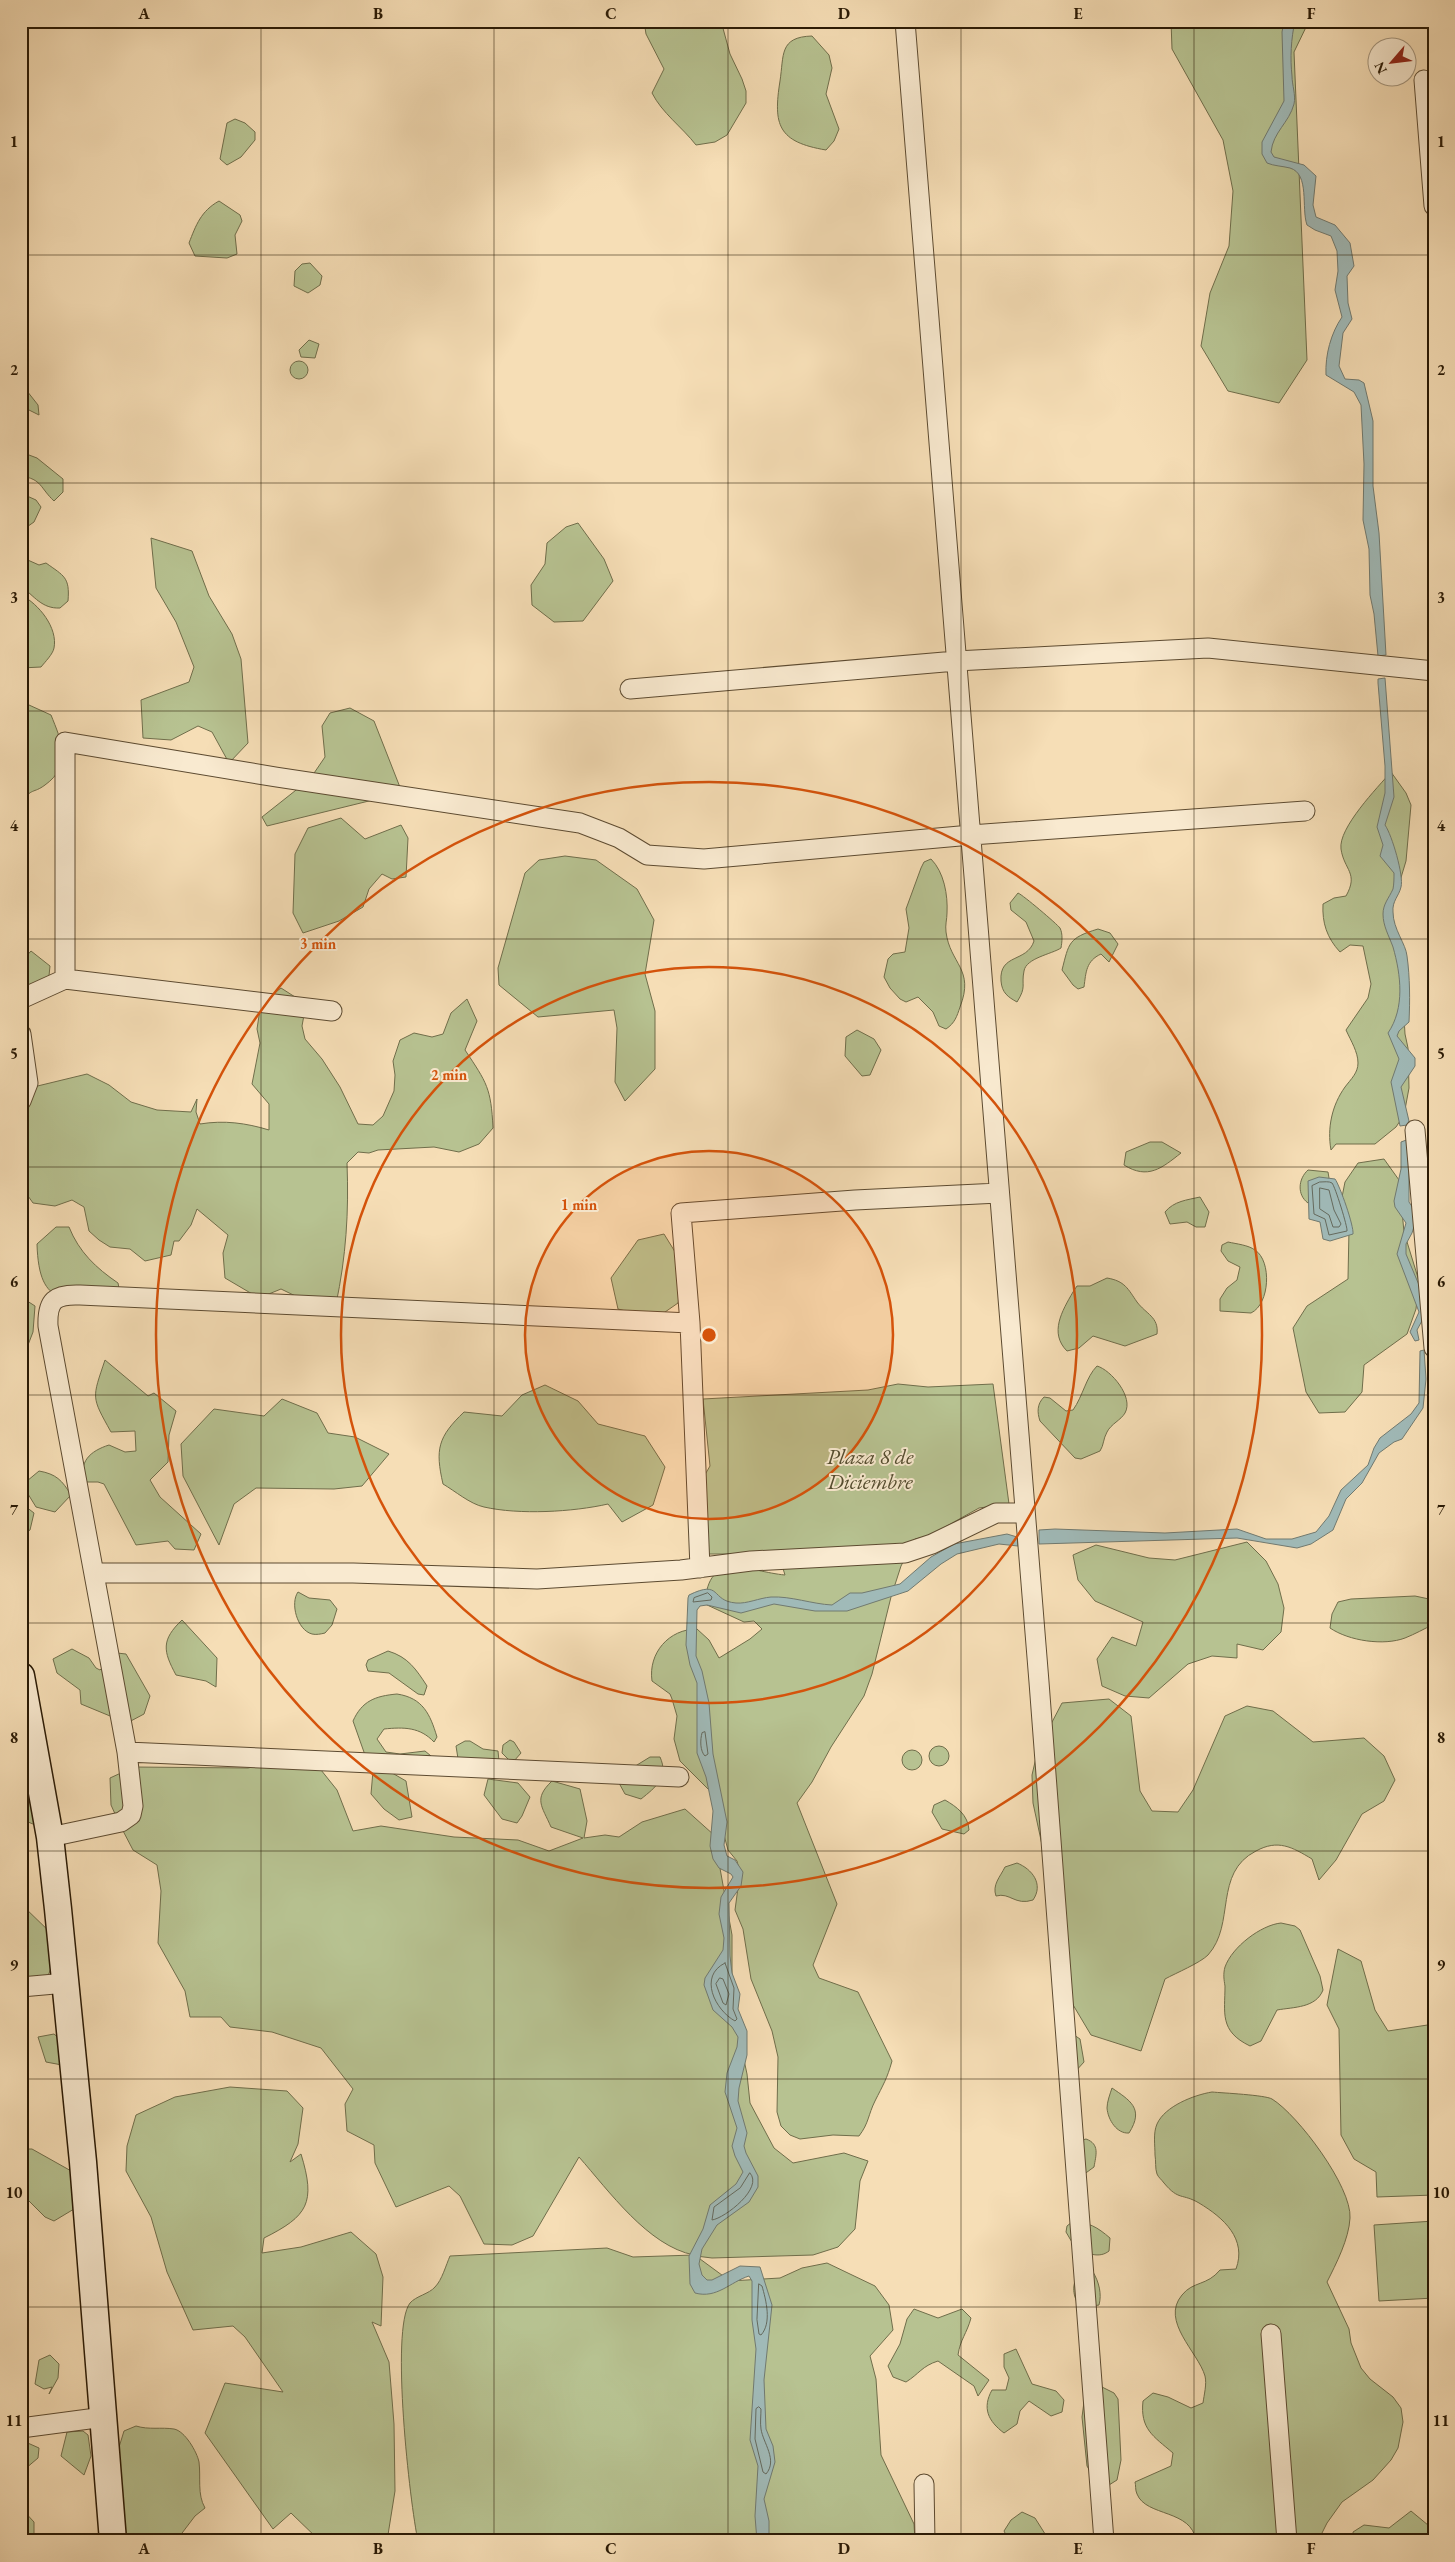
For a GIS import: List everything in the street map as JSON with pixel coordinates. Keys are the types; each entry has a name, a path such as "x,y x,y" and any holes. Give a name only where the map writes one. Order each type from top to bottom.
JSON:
{"main road":[{"path":"21,1676 50,1837 66,1983 113,2541"}],"street":[{"path":"905,21 1025,1514 1104,2541"},
{"path":"1424,80 1434,206"},
{"path":"630,689 956,661 1208,648 1434,671"},
{"path":"65,979 65,742 276,777 580,823 619,838 647,855 704,859 971,835 1305,811"},
{"path":"21,999 65,979 332,1011"},
{"path":"21,1034 28,1083 21,1100"},
{"path":"1415,1130 1434,1348"},
{"path":"700,1568 690,1323 681,1213 855,1200 999,1193"},
{"path":"50,1837 127,1820 133,1806 127,1752 48,1326 47,1311 51,1302 58,1297 80,1295 690,1323"},
{"path":"94,1573 352,1573 537,1579 700,1568 751,1561 905,1553 932,1544 996,1514 1025,1514"},
{"path":"127,1752 679,1777"},
{"path":"21,1987 66,1983"},
{"path":"1271,2334 1287,2541"},
{"path":"21,2428 104,2417"},
{"path":"924,2484 925,2541"}],"green space":[{"path":"644,21 721,21 730,54 746,91 746,103 727,135 715,142 696,145 661,107 652,93 664,69 646,34"},
{"path":"1171,21 1309,21 1294,52 1307,360 1279,403 1228,391 1201,346 1210,293 1229,246 1233,191 1223,140 1172,49"},
{"path":"812,36 829,55 832,68 826,94 839,129 834,141 826,150 810,147 789,136 782,129 777,109 785,49 794,40"},
{"path":"235,119 245,123 255,132 255,140 241,157 227,165 220,159 227,123"},
{"path":"219,201 240,215 242,221 235,235 237,254 227,258 195,256 189,243 194,230 203,214"},
{"path":"310,263 322,276 320,285 308,293 294,286 295,271 302,264"},
{"path":"309,340 319,344 315,358 301,357 299,350"},
{"path":"299,361 305,364 308,370 305,376 299,379 293,376 290,370 293,364"},
{"path":"27,391 38,405 39,415 25,408 21,409 21,394"},
{"path":"21,452 37,458 63,479 63,492 54,501 37,482 28,477 21,476"},
{"path":"27,496 36,500 41,507 34,522 21,531 21,497"},
{"path":"578,523 604,559 613,581 583,621 554,622 532,605 531,585 545,564 547,543 566,527"},
{"path":"151,538 192,551 209,596 232,634 241,659 248,743 229,763 212,732 198,726 171,740 143,738 141,700 189,682 194,667 176,622 156,588"},
{"path":"21,557 39,565 46,563 61,574 67,582 68,601 60,608 54,608 43,604 21,586"},
{"path":"21,595 34,604 46,617 53,633 54,648 49,658 41,667 21,668"},
{"path":"21,704 29,705 51,715 61,743 62,761 54,777 41,788 30,793 21,803"},
{"path":"350,708 374,721 405,800 377,799 267,826 262,817 310,779 325,757 322,726 330,713"},
{"path":"1391,772 1406,793 1411,805 1406,861 1390,914 1401,967 1405,1034 1408,1048 1409,1088 1404,1115 1396,1127 1375,1144 1336,1144 1331,1150 1330,1125 1334,1109 1358,1067 1356,1051 1346,1030 1368,998 1371,984 1363,946 1350,945 1340,952 1326,930 1323,918 1323,904 1334,898 1346,896 1350,888 1351,877 1341,849 1342,840 1352,819"},
{"path":"341,818 365,839 401,825 408,838 406,877 392,879 382,874 369,889 363,907 339,921 303,933 293,913 295,854 308,828"},
{"path":"565,856 596,860 637,889 654,920 645,974 655,1011 655,1069 625,1101 615,1082 617,1028 614,1010 538,1017 499,985 498,968 525,873 539,860"},
{"path":"931,859 939,870 946,891 946,932 948,943 960,967 965,984 957,1016 946,1029 939,1026 933,1012 918,997 906,1002 900,999 890,988 884,977 888,959 893,954 905,952 909,928 906,909 924,862"},
{"path":"1018,893 1058,925 1062,938 1061,948 1034,960 1026,967 1023,976 1023,989 1017,1002 1004,992 1001,981 1002,972 1004,966 1009,962 1026,953 1034,941 1026,922 1011,910 1010,903"},
{"path":"1098,929 1110,933 1118,944 1109,962 1101,954 1092,960 1085,976 1084,987 1078,989 1062,970 1066,953 1075,939"},
{"path":"31,951 50,966 47,995 30,992 21,979 21,962"},
{"path":"281,988 306,1004 302,1026 305,1039 322,1059 340,1087 358,1124 373,1125 383,1116 394,1091 395,1075 393,1061 400,1040 414,1033 432,1037 443,1034 451,1013 467,999 477,1021 465,1050 487,1086 493,1128 479,1144 459,1152 434,1147 378,1150 369,1153 358,1152 347,1163 348,1199 346,1234 336,1304 312,1304 281,1289 259,1298 225,1278 223,1253 228,1235 197,1209 191,1225 179,1241 174,1241 171,1255 145,1261 130,1249 110,1247 99,1240 89,1231 84,1207 72,1200 55,1206 33,1203 21,1186 21,1090 87,1074 109,1085 131,1102 157,1110 191,1112 197,1099 196,1112 200,1124 235,1123 269,1130 269,1104 252,1084 260,1043 257,1029 261,1003"},
{"path":"857,1030 874,1039 881,1050 870,1075 862,1076 845,1056 846,1037"},
{"path":"1150,1142 1162,1142 1181,1153 1161,1167 1148,1172 1140,1172 1124,1165 1126,1152"},
{"path":"1384,1159 1399,1180 1404,1232 1419,1281 1416,1309 1407,1334 1364,1365 1362,1392 1345,1412 1319,1413 1306,1392 1293,1328 1307,1306 1348,1279 1349,1229 1340,1207 1345,1182 1358,1163"},
{"path":"1308,1170 1328,1172 1329,1178 1308,1203 1302,1196 1300,1187 1302,1178"},
{"path":"1200,1197 1209,1212 1205,1227 1196,1227 1187,1222 1170,1224 1165,1212 1172,1205"},
{"path":"56,1227 69,1227 89,1259 118,1283 121,1298 71,1299 50,1291 43,1281 39,1266 37,1244"},
{"path":"664,1234 677,1255 683,1289 678,1303 655,1319 618,1309 611,1278 638,1240"},
{"path":"1228,1242 1252,1248 1260,1255 1264,1263 1266,1272 1265,1292 1262,1301 1251,1313 1220,1311 1220,1299 1227,1288 1237,1280 1240,1267 1228,1261 1221,1251 1222,1245"},
{"path":"1107,1278 1122,1283 1128,1289 1154,1320 1157,1334 1125,1346 1093,1336 1079,1348 1067,1351 1059,1337 1058,1329 1069,1299 1077,1286 1090,1286"},
{"path":"21,1297 35,1306 33,1332 28,1345 21,1344"},
{"path":"105,1360 148,1396 154,1393 176,1411 169,1435 168,1462 150,1480 160,1497 201,1534 194,1550 175,1549 168,1541 136,1545 104,1484 85,1482 83,1469 85,1463 87,1458 96,1450 109,1445 125,1452 136,1451 135,1431 111,1432 97,1404 96,1390"},
{"path":"1097,1366 1109,1373 1120,1385 1124,1392 1127,1407 1125,1413 1107,1432 1100,1451 1081,1459 1075,1458 1040,1421 1039,1405 1044,1397 1050,1398 1066,1411 1073,1410 1093,1370"},
{"name":"Plaza 8 de Diciembre","path":"898,1384 928,1387 993,1384 1009,1504 979,1508 929,1536 915,1539 901,1566 891,1597 872,1674 864,1696 831,1747 812,1782 797,1803 837,1904 813,1965 819,1978 858,1992 892,2061 867,2123 859,2136 833,2135 800,2139 790,2135 781,2126 777,2112 778,2057 772,2031 751,1979 743,1929 735,1910 740,1873 737,1861 728,1850 713,1794 680,1761 674,1739 677,1716 670,1694 652,1681 653,1661 657,1652 669,1638 687,1630 697,1629 709,1640 719,1658 750,1639 762,1629 754,1621 744,1622 705,1604 708,1587 714,1575 722,1569 733,1567 745,1568 785,1575 781,1562 745,1554 693,1554 699,1485 710,1466 703,1399 868,1390"},
{"path":"545,1385 578,1401 598,1424 645,1436 665,1467 653,1505 622,1522 608,1504 546,1512 513,1511 484,1507 473,1503 443,1484 439,1462 441,1444 449,1429 464,1412 502,1416 522,1395"},
{"path":"282,1399 317,1413 328,1433 355,1437 389,1454 362,1486 334,1489 256,1488 234,1504 219,1545 183,1476 181,1444 214,1409 264,1416"},
{"path":"39,1471 50,1474 58,1479 65,1485 71,1495 55,1512 36,1507 28,1494 27,1481"},
{"path":"21,1503 34,1513 30,1530 21,1536"},
{"path":"1247,1542 1266,1561 1278,1584 1284,1608 1281,1632 1263,1650 1237,1644 1237,1658 1212,1656 1188,1664 1149,1698 1125,1696 1102,1686 1097,1659 1112,1637 1136,1646 1143,1622 1095,1601 1078,1580 1073,1555 1096,1545 1149,1558 1175,1560"},
{"path":"298,1592 309,1598 330,1600 337,1609 332,1625 325,1633 312,1634 302,1627 296,1616 295,1609"},
{"path":"1415,1596 1429,1599 1434,1604 1434,1624 1405,1638 1387,1642 1367,1641 1347,1636 1330,1628 1332,1614 1338,1602 1351,1599"},
{"path":"182,1620 217,1658 216,1687 206,1681 176,1675 168,1659 166,1646 170,1634"},
{"path":"72,1649 89,1658 96,1668 100,1670 117,1653 126,1654 150,1696 144,1714 127,1723 81,1704 80,1690 57,1673 53,1659"},
{"path":"388,1651 406,1660 415,1669 427,1686 424,1695 418,1694 389,1673 368,1671 366,1665 368,1660"},
{"path":"397,1694 413,1699 424,1708 437,1737 434,1742 423,1733 411,1729 398,1728 384,1729 377,1739 386,1752 400,1754 425,1751 431,1756 365,1755 353,1721 365,1704 382,1696"},
{"path":"1109,1699 1131,1716 1140,1791 1152,1811 1178,1812 1193,1790 1225,1716 1247,1706 1273,1711 1313,1742 1364,1738 1384,1756 1395,1780 1384,1801 1362,1814 1336,1860 1319,1880 1312,1859 1285,1846 1264,1847 1243,1861 1234,1872 1229,1885 1221,1929 1216,1943 1204,1958 1165,1979 1141,2051 1091,2035 1063,1988 1056,1910 1033,1803 1032,1775 1038,1749 1062,1703"},
{"path":"510,1740 514,1742 521,1753 514,1761 509,1760 502,1753 503,1745"},
{"path":"465,1741 470,1741 483,1749 498,1751 499,1761 459,1765 456,1746"},
{"path":"939,1746 946,1749 949,1756 946,1763 939,1766 932,1763 929,1756 932,1749"},
{"path":"912,1750 919,1753 922,1760 919,1767 912,1770 905,1767 902,1760 905,1753"},
{"path":"650,1757 660,1757 663,1770 660,1781 641,1799 625,1794 619,1783 624,1773"},
{"path":"297,1760 321,1770 337,1790 353,1831 381,1826 454,1837 518,1840 549,1851 583,1838 551,1827 542,1808 541,1798 546,1787 552,1781 580,1789 587,1821 584,1838 605,1835 619,1837 642,1822 685,1809 714,1835 732,1935 732,2003 747,2074 750,2103 774,2148 793,2163 844,2153 868,2161 860,2181 855,2229 838,2247 813,2255 712,2258 696,2256 730,2281 780,2278 802,2268 827,2263 875,2286 889,2305 893,2330 870,2356 876,2379 881,2455 914,2524 915,2541 418,2541 404,2418 402,2346 404,2319 410,2303 437,2284 450,2256 607,2248 633,2257 694,2255 677,2250 645,2229 616,2201 579,2157 533,2236 512,2245 484,2244 460,2196 449,2186 396,2207 375,2163 374,2145 347,2131 345,2104 353,2089 321,2048 272,2032 230,2027 221,2017 190,2017 185,1991 158,1943 161,1891 157,1865 133,1850 111,1805 110,1778 134,1767 248,1768 273,1762"},
{"path":"387,1770 406,1781 412,1817 399,1820 384,1809 371,1794 373,1771"},
{"path":"21,1772 37,1785 40,1827 21,1819"},
{"path":"488,1779 518,1783 530,1797 517,1823 502,1819 484,1795"},
{"path":"945,1800 958,1809 967,1820 969,1830 964,1834 942,1829 932,1812 934,1805"},
{"path":"1017,1863 1032,1873 1035,1878 1037,1888 1033,1900 1022,1901 1001,1895 996,1896 995,1888 1005,1867"},
{"path":"21,1904 53,1935 57,1954 47,1978 21,1990"},
{"path":"1281,1923 1295,1926 1300,1930 1320,1976 1323,1990 1320,1996 1304,2006 1277,2010 1261,2041 1250,2046 1240,2040 1228,2028 1225,2013 1225,1967 1234,1952 1248,1938 1265,1928"},
{"path":"1338,1949 1361,1961 1375,2010 1388,2031 1434,2024 1434,2195 1377,2197 1376,2172 1354,2159 1341,2135 1339,2029 1327,2005"},
{"path":"54,2034 60,2039 62,2065 46,2062 38,2037"},
{"path":"1074,2035 1080,2039 1084,2062 1074,2073 1060,2063 1058,2044"},
{"path":"230,2087 287,2091 303,2108 298,2144 290,2162 301,2154 308,2185 305,2206 299,2215 279,2230 264,2238 262,2253 301,2247 351,2232 376,2254 383,2277 381,2326 372,2322 389,2362 394,2424 395,2491 387,2541 320,2541 291,2513 273,2529 205,2433 225,2383 283,2392 245,2337 233,2326 193,2330 167,2272 151,2217 126,2171 127,2146 136,2115 175,2097"},
{"path":"1112,2088 1129,2101 1135,2111 1134,2124 1129,2133 1117,2129 1109,2117 1107,2106"},
{"path":"1212,2092 1253,2095 1272,2099 1283,2107 1309,2136 1333,2171 1348,2205 1350,2218 1345,2243 1327,2282 1349,2329 1351,2343 1361,2368 1370,2379 1393,2397 1401,2408 1403,2422 1398,2448 1391,2460 1373,2480 1342,2502 1327,2523 1318,2541 1196,2541 1193,2531 1186,2523 1149,2507 1142,2501 1136,2491 1135,2482 1171,2466 1173,2453 1149,2431 1144,2419 1143,2401 1153,2393 1168,2397 1191,2408 1203,2403 1206,2386 1205,2376 1178,2326 1175,2315 1176,2305 1182,2295 1191,2287 1210,2279 1220,2270 1236,2269 1239,2258 1236,2239 1225,2223 1199,2203 1177,2195 1169,2189 1158,2176 1156,2170 1155,2135 1157,2124 1161,2118 1166,2112 1181,2102"},
{"path":"1086,2139 1095,2147 1096,2154 1094,2167 1083,2175 1079,2141"},
{"path":"21,2149 32,2149 89,2181 74,2209 54,2221 45,2217 21,2193"},
{"path":"1434,2221 1434,2298 1379,2301 1374,2225"},
{"path":"1072,2222 1088,2224 1105,2234 1110,2238 1109,2251 1097,2255 1076,2249 1066,2232 1067,2226"},
{"path":"1081,2269 1093,2272 1095,2276 1100,2292 1099,2305 1080,2308 1077,2302 1074,2284"},
{"path":"914,2309 938,2318 962,2309 971,2318 958,2355 989,2380 978,2396 974,2386 938,2361 924,2368 906,2382 893,2377 888,2366 900,2344 907,2319"},
{"path":"1016,2349 1032,2384 1056,2391 1064,2400 1062,2412 1051,2416 1029,2401 1020,2411 1017,2424 1004,2433 994,2424 988,2414 987,2403 992,2390 1006,2390 1009,2378 1004,2367 1004,2354"},
{"path":"50,2355 59,2364 58,2378 49,2394 52,2387 44,2389 35,2384 39,2360"},
{"path":"1100,2386 1114,2393 1118,2399 1121,2460 1117,2480 1101,2490 1087,2466 1082,2417 1084,2402"},
{"path":"136,2426 169,2428 178,2431 190,2442 198,2458 200,2492 205,2508 195,2516 176,2541 120,2541 116,2457 124,2431"},
{"path":"83,2431 88,2435 91,2456 84,2475 61,2456 67,2432"},
{"path":"21,2440 39,2448 38,2458 25,2469 21,2469"},
{"path":"21,2508 34,2522 34,2535 23,2541"},
{"path":"1411,2511 1434,2530 1434,2541 1354,2541 1353,2532 1364,2525 1389,2528"},
{"path":"1022,2512 1035,2518 1047,2537 1046,2541 1009,2541 1004,2531 1011,2520"}],"water":[{"path":"1284,21 1295,21 1291,55 1294,104 1289,117 1272,145 1271,152 1274,157 1304,165 1316,176 1313,205 1316,217 1335,225 1350,243 1354,266 1347,276 1348,303 1352,319 1343,333 1339,366 1345,379 1359,380 1364,383 1373,421 1373,486 1379,533 1386,655 1378,656 1370,595 1369,549 1363,520 1364,464 1361,405 1354,392 1326,375 1330,344 1342,317 1335,290 1338,271 1337,251 1331,236 1307,225 1303,184 1296,171 1267,163 1262,154 1262,142 1284,101 1282,32"},
{"path":"1385,678 1394,797 1385,825 1394,846 1401,874 1401,887 1393,912 1395,924 1406,951 1410,989 1409,1022 1399,1031 1397,1036 1415,1058 1415,1066 1401,1087 1409,1121 1407,1125 1400,1126 1391,1082 1399,1059 1388,1033 1397,1013 1400,991 1396,958 1383,918 1385,904 1393,889 1394,873 1380,856 1383,845 1377,827 1385,793 1385,766 1378,679"},
{"path":"1409,1139 1409,1202 1415,1211 1416,1220 1406,1244 1406,1254 1419,1285 1424,1317 1417,1330 1419,1340 1415,1341 1410,1332 1419,1312 1397,1254 1406,1223 1395,1207 1394,1201 1401,1169 1401,1142"},
{"path":"1319,1177 1335,1179 1346,1206 1353,1234 1330,1241 1323,1239 1320,1222 1309,1219 1308,1181"},
{"path":"1424,1350 1426,1379 1423,1408 1402,1439 1394,1442 1379,1453 1362,1483 1346,1499 1333,1530 1311,1544 1297,1548 1237,1538 1039,1544 1039,1530 1055,1529 1165,1533 1237,1529 1266,1539 1292,1539 1316,1532 1329,1516 1341,1490 1368,1465 1380,1438 1411,1414 1419,1403 1420,1351"},
{"path":"1007,1534 1017,1537 1018,1546 999,1544 957,1554 941,1564 908,1591 847,1611 815,1611 774,1604 741,1613 707,1605 700,1606 697,1610 696,1656 702,1671 709,1703 713,1754 727,1822 724,1845 727,1856 735,1860 743,1872 741,1886 729,1903 730,1956 732,1973 740,1994 738,2009 747,2031 747,2055 739,2088 738,2101 747,2133 744,2146 758,2176 758,2187 749,2202 717,2225 702,2249 699,2264 702,2275 707,2280 712,2280 740,2266 760,2267 772,2305 764,2380 766,2429 773,2446 775,2462 764,2499 769,2521 769,2541 757,2541 755,2516 758,2466 750,2440 756,2349 752,2320 752,2281 749,2276 710,2294 695,2293 690,2284 689,2256 703,2229 710,2205 736,2184 743,2172 732,2146 737,2128 725,2092 727,2073 737,2047 738,2037 732,2027 713,2010 704,1985 705,1978 723,1950 724,1938 719,1914 721,1897 733,1877 719,1868 713,1859 710,1846 713,1811 706,1777 697,1753 697,1683 690,1665 686,1645 688,1598 689,1595 707,1589 715,1592 722,1599 736,1603 779,1597 832,1605 850,1593 862,1593 900,1584 931,1557 954,1544"}]}
